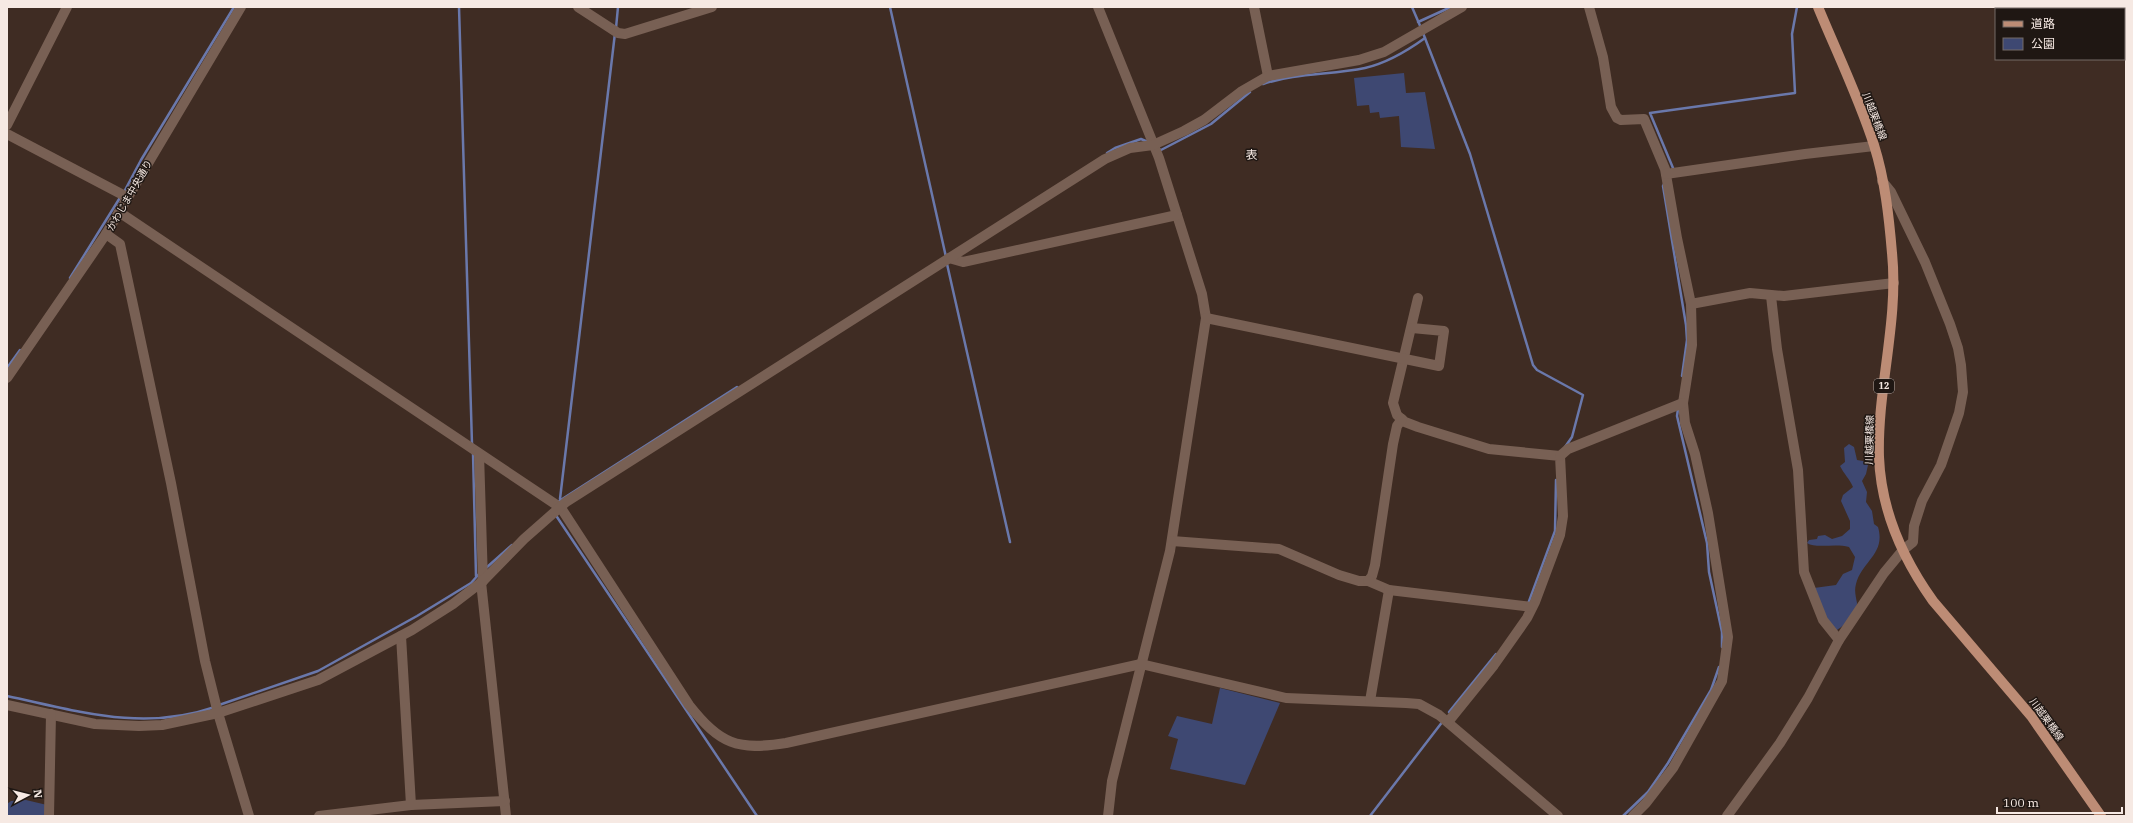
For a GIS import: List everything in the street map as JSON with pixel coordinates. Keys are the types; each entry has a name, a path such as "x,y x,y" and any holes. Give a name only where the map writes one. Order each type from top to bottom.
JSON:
{"main road":[{"name":"川越栗橋線","path":"1818,7 1874,146 1882,181 1889,225 1894,283 1879,456 1884,495 1903,550 1919,582 1933,601 2011,690 2101,816"}],"street":[{"path":"7,125 67,7"},
{"name":"かわじま中央通り","path":"7,378 106,234 242,7"},
{"path":"578,7 618,33 625,34 712,7"},
{"path":"1098,7 1153,145 1177,214 1202,294 1206,318 1172,542 1112,780 1108,816"},
{"path":"1254,7 1268,76"},
{"path":"7,705 95,724 139,726 180,722 218,713 318,680 432,618 482,581 528,535 571,500 1105,159 1130,148 1153,145 1184,131 1204,120 1242,91 1268,76 1359,60 1384,52 1462,7"},
{"path":"1589,7 1603,57 1611,107 1617,118 1621,120 1644,119 1666,174 1677,238 1691,304 1692,345 1683,403 1685,423 1695,454 1714,546 1728,636 1726,662 1722,681 1673,768 1646,803 1633,816"},
{"path":"7,134 127,197"},
{"path":"1666,174 1798,155 1874,146"},
{"path":"1727,816 1760,773 1784,736 1808,698 1839,640 1884,574 1903,550 1913,542 1914,526 1922,501 1941,465 1959,413 1963,392 1958,348 1950,324 1905,220 1891,192 1882,181"},
{"path":"119,212 561,508 689,705 704,724 715,734 733,743 760,747 786,743 1141,664 1286,698 1419,704 1431,710 1448,722 1521,786 1558,816"},
{"path":"949,258 963,262 1177,214"},
{"path":"106,234 120,244 171,482 204,661 249,816"},
{"path":"1691,304 1745,293 1771,296 1894,283"},
{"path":"1771,296 1777,349 1798,470 1804,572 1823,620 1839,640"},
{"path":"1418,298 1393,403 1398,415 1402,419 1418,427 1489,449 1560,456 1568,449 1683,403"},
{"path":"1206,318 1439,366 1444,331 1412,328"},
{"path":"1368,581 1372,576 1375,565 1392,444 1397,426 1402,419"},
{"path":"479,454 482,581 506,816"},
{"path":"1448,722 1494,665 1532,607 1560,535 1563,496 1560,456"},
{"path":"1172,542 1279,549 1332,572 1360,581 1368,581 1389,590 1532,607"},
{"path":"1370,701 1389,590"},
{"path":"401,636 411,805"},
{"path":"49,816 51,714"},
{"path":"319,816 330,813 411,805 505,801"}],"green space":[{"path":"1404,73 1406,93 1425,92 1435,149 1401,147 1399,116 1380,118 1379,112 1370,113 1369,105 1357,106 1354,78"},
{"path":"1849,444 1854,447 1857,460 1863,461 1868,465 1866,474 1862,481 1867,492 1866,502 1872,511 1874,524 1878,527 1880,536 1876,551 1863,569 1856,584 1855,592 1857,603 1855,611 1846,623 1835,631 1827,619 1814,588 1836,585 1843,574 1852,570 1855,557 1849,547 1815,546 1807,543 1809,540 1817,539 1818,536 1825,535 1832,539 1842,536 1850,529 1850,521 1841,501 1843,495 1853,487 1840,466 1845,462 1844,448"},
{"path":"1220,688 1280,703 1245,785 1170,769 1178,739 1168,736 1177,716 1212,724"},
{"path":"26,800 47,805 46,816 7,816 7,804 11,801"}],"waterway":[{"path":"124,192 141,160 234,7"},
{"path":"459,7 472,444"},
{"path":"616,28 618,7"},
{"path":"890,7 946,257"},
{"path":"1412,7 1421,28"},
{"path":"1418,22 1451,7"},
{"path":"1672,171 1673,168 1650,113 1795,93 1792,34 1797,7"},
{"path":"560,499 615,33"},
{"path":"1423,33 1470,154 1533,365 1537,370 1583,395 1572,437 1565,447"},
{"path":"1263,84 1275,80 1373,66 1396,56 1425,38"},
{"path":"1159,149 1161,150 1211,124 1250,92"},
{"path":"1107,153 1115,148 1141,139 1148,142"},
{"path":"1664,184 1663,186 1686,325 1687,340 1682,376"},
{"path":"70,278 121,196"},
{"path":"947,264 1010,542"},
{"path":"7,368 20,350"},
{"path":"556,503 737,387"},
{"path":"1678,409 1677,416 1707,543 1709,572 1722,632 1722,647"},
{"path":"473,453 476,576"},
{"path":"1528,604 1555,531 1556,480"},
{"path":"555,514 757,816"},
{"path":"486,568 512,545"},
{"path":"219,705 318,671 417,616 471,583 479,574"},
{"path":"1449,712 1496,654"},
{"path":"1623,816 1648,792 1668,763 1711,690 1719,667"},
{"path":"7,696 85,713 136,718 162,718 188,714 215,707"},
{"path":"1370,816 1443,721"}],"district":[{"name":"表","path":"1252,155"}]}
